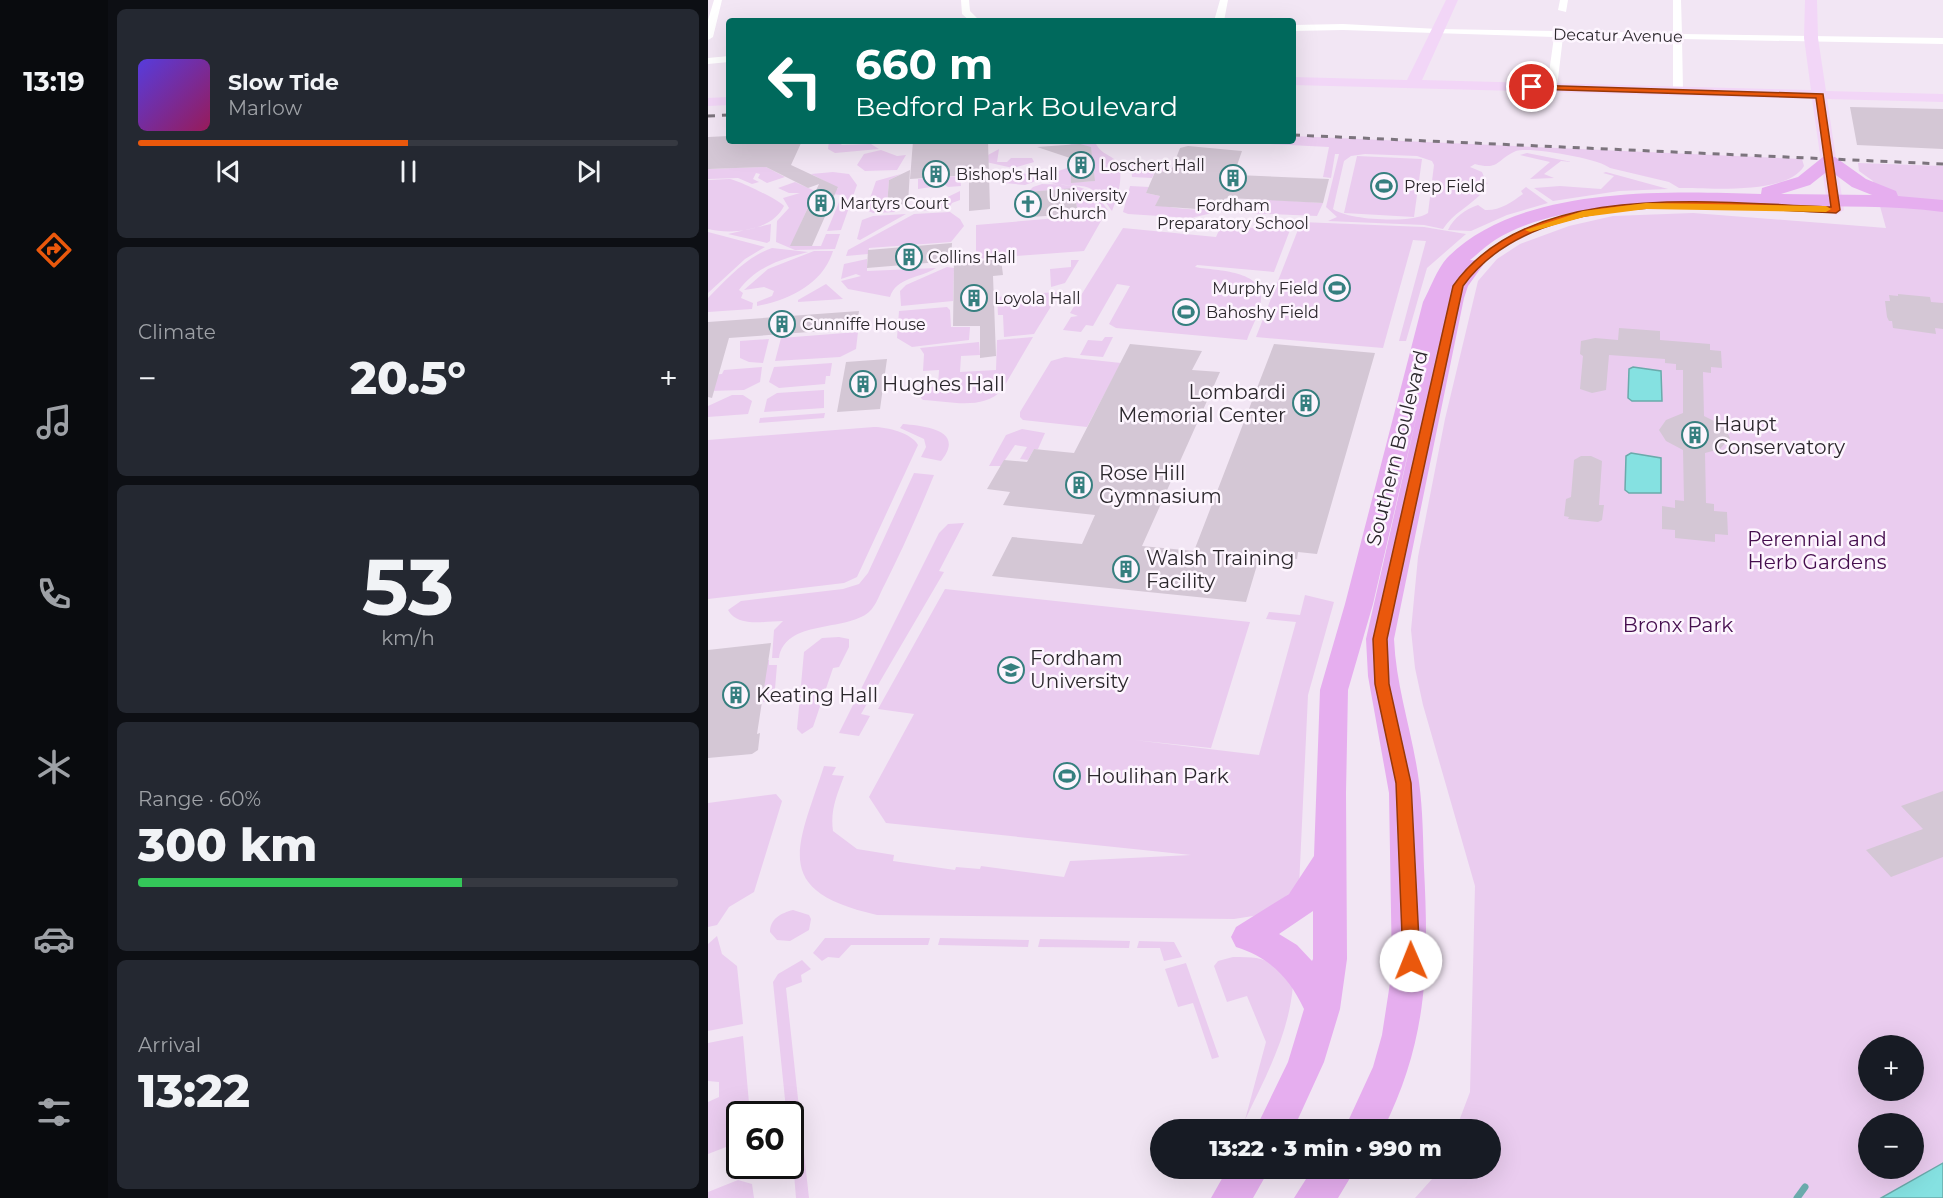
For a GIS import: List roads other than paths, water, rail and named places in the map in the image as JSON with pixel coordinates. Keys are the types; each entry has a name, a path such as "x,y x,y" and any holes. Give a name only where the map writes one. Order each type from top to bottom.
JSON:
{"main road":[{"path":"1413,83 1452,0"},
{"path":"1811,0 1809,13 1811,38 1835,205"},
{"path":"1296,79 1943,98"},
{"path":"708,102 726,101"},
{"path":"708,106 726,106"},
{"path":"1716,198 1794,186 1809,178 1828,155"},
{"path":"1828,155 1864,186 1919,203"},
{"name":"Southern Boulevard","path":"1279,1119 1302,1071 1322,1009 1330,959 1329,859 1334,690 1359,604 1433,302 1442,279 1458,259 1483,240 1548,213 1631,199 1716,198 1835,205 1943,215"},
{"name":"Southern Boulevard","path":"1368,1119 1394,1060 1406,1008 1411,961 1404,783 1382,684 1380,639 1458,286 1473,265 1504,242 1544,224 1583,214 1623,208 1669,205 1919,203 1943,207"},
{"path":"1322,1009 1304,974 1293,960 1273,946 1248,937 1301,903 1329,859"},
{"path":"1231,1198 1244,1179"},
{"path":"1314,1198 1329,1179"}],"street":[{"path":"708,37 718,0"},
{"path":"965,0 965,12 972,18"},
{"path":"1220,18 1224,0"},
{"path":"1563,10 1564,0"},
{"path":"1677,0 1678,91"},
{"name":"Decatur Avenue","path":"1296,28 1343,27 1438,32 1943,41"},
{"path":"1552,87 1559,33"},
{"path":"708,61 726,59"}],"water":[{"path":"1633,367 1661,371 1662,401 1632,401 1628,398 1629,369"},
{"path":"1631,453 1661,458 1661,493 1629,493 1625,490 1626,456"},
{"path":"1943,1163 1943,1198 1881,1198 1915,1179 1924,1179 1924,1174"}],"waterway":[{"path":"1797,1198 1805,1187"}],"railway":[{"path":"708,116 726,115"},
{"path":"1296,135 1943,164"}],"place":[{"name":"Loschert Hall","path":"1081,165"},
{"name":"Bishop's Hall","path":"936,174"},
{"name":"Fordham Preparatory School","path":"1233,178"},
{"name":"Prep Field","path":"1384,186"},
{"name":"Martyrs Court","path":"821,203"},
{"name":"University Church","path":"1028,204"},
{"name":"Collins Hall","path":"909,257"},
{"name":"Murphy Field","path":"1337,288"},
{"name":"Loyola Hall","path":"974,298"},
{"name":"Bahoshy Field","path":"1186,312"},
{"name":"Cunniffe House","path":"782,324"},
{"name":"Hughes Hall","path":"863,384"},
{"name":"Lombardi Memorial Center","path":"1306,403"},
{"name":"Haupt Conservatory","path":"1695,435"},
{"name":"Rose Hill Gymnasium","path":"1079,485"},
{"name":"Walsh Training Facility","path":"1126,569"},
{"name":"Fordham University","path":"1011,670"},
{"name":"Keating Hall","path":"736,695"},
{"name":"Houlihan Park","path":"1067,776"}],"park label":[{"name":"Perennial and Herb Gardens","path":"1817,550"},
{"name":"Bronx Park","path":"1678,625"}]}
